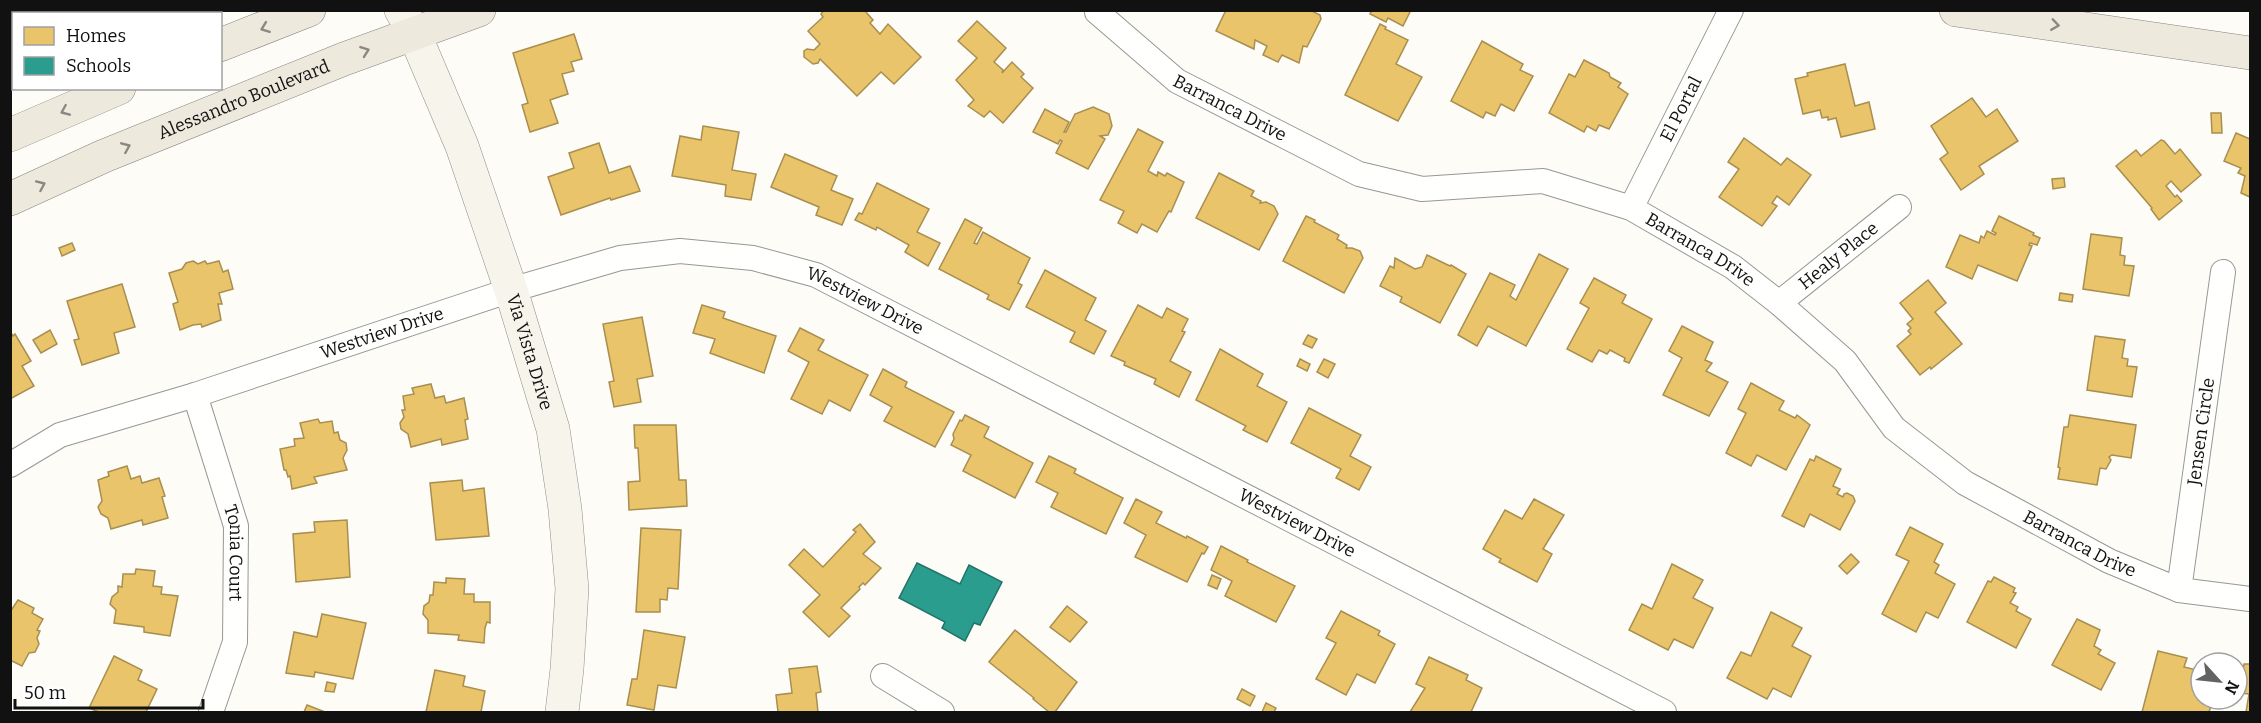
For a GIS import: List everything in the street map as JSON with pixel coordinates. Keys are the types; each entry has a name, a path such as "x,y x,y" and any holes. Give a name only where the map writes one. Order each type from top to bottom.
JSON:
{"main road":[{"path":"222,44 309,10"},
{"name":"Alessandro Boulevard","path":"10,199 104,156 344,59 408,22 479,10"},
{"path":"1956,10 2250,53"},
{"path":"10,135 114,90"}],"street":[{"name":"El Portal","path":"1631,208 1731,10"},
{"name":"Barranca Drive","path":"1097,12 1177,81 1359,174 1422,189 1543,181 1631,208 1733,267 1779,303 1845,361 1894,428 1965,483 2109,561 2179,590 2250,599"},
{"name":"Via Vista Drive","path":"408,22 462,146 511,290 553,429 565,509 572,589 562,712"},
{"name":"Healy Place","path":"1779,303 1899,207"},
{"name":"Westview Drive","path":"10,465 60,435 195,394 511,290 620,258 680,251 753,258 816,275 1664,712"},
{"name":"Jensen Circle","path":"2179,590 2223,272"},
{"name":"Tonia Court","path":"195,394 236,526 235,642 211,712"},
{"path":"883,676 942,712"}],"building: Homes":[{"path":"43,10 44,12 22,12"},
{"path":"59,10 122,10 123,12 60,12"},
{"path":"134,10 157,10 154,12 134,12"},
{"path":"824,10 867,10 865,11 873,20 870,23 880,34 888,24 921,57 894,84 881,72 857,96 820,59 818,63 813,64 804,57 804,51 814,50 820,44 808,31 823,17 821,14"},
{"path":"1226,10 1310,10 1320,15 1321,19 1307,47 1303,46 1299,63 1282,55 1278,62 1263,55 1267,46 1255,40 1254,49 1216,31"},
{"path":"1372,10 1411,10 1403,26 1388,18 1386,22 1370,14"},
{"path":"977,21 1006,48 994,62 1003,70 1002,73 1012,62 1024,74 1021,77 1033,88 1003,123 990,111 984,117 968,106 974,100 956,80 977,58 958,41"},
{"path":"1380,24 1386,27 1385,29 1408,40 1396,64 1422,77 1398,121 1345,95"},
{"path":"574,34 582,59 571,62 574,71 562,74 568,94 550,100 558,123 530,132 522,105 528,103 513,53"},
{"path":"10,40 12,40 12,72 10,73"},
{"path":"1482,41 1523,64 1520,70 1533,76 1514,111 1501,104 1495,116 1486,112 1483,118 1451,101"},
{"path":"1584,60 1609,73 1610,77 1621,83 1618,87 1628,94 1609,129 1599,125 1596,131 1587,126 1584,132 1549,113 1569,74 1575,77"},
{"path":"1845,64 1855,106 1869,102 1875,129 1841,137 1836,118 1828,120 1828,117 1822,118 1820,110 1803,114 1795,79 1808,76 1807,73"},
{"path":"1972,98 1986,117 1997,109 2018,141 1979,166 1984,174 1961,190 1940,159 1948,153 1931,126"},
{"path":"1093,107 1109,114 1112,126 1108,135 1100,136 1105,139 1088,169 1056,153 1062,141 1060,140 1058,144 1033,132 1045,109 1069,122 1064,132 1066,132 1075,114"},
{"path":"2211,113 2221,113 2222,133 2212,133"},
{"path":"703,126 739,132 732,170 756,174 751,200 725,196 726,185 672,176 680,136 701,140"},
{"path":"1138,129 1163,142 1148,171 1157,176 1158,172 1165,176 1167,173 1184,182 1171,212 1169,211 1157,232 1142,224 1137,233 1118,223 1124,211 1100,200"},
{"path":"2236,133 2250,139 2250,197 2241,193 2245,176 2238,173 2241,168 2224,161"},
{"path":"1744,138 1781,165 1787,158 1811,175 1789,205 1777,196 1772,203 1777,206 1762,226 1719,197 1739,169 1728,162"},
{"path":"2161,140 2175,154 2180,149 2201,175 2181,192 2171,181 2166,186 2175,197 2177,195 2182,201 2159,220 2152,208 2116,166 2136,150 2141,156"},
{"path":"599,143 609,173 630,166 640,191 611,200 610,198 561,215 548,177 574,168 569,153"},
{"path":"785,154 837,176 831,190 853,199 842,225 816,215 819,207 771,187"},
{"path":"1219,173 1254,191 1251,196 1261,201 1260,203 1266,202 1274,206 1278,214 1259,250 1196,218"},
{"path":"2064,178 2065,187 2053,189 2052,179"},
{"path":"877,183 929,209 917,232 940,243 928,266 905,252 909,245 877,227 876,230 855,220 859,213 862,214"},
{"path":"1306,216 1339,235 1337,239 1347,245 1346,248 1360,251 1363,258 1344,293 1283,261"},
{"path":"1999,216 2040,238 2037,245 2030,243 2029,245 2032,246 2017,281 1978,265 1972,279 1946,267 1960,235 1979,243 1981,236 1984,238 1987,231 1995,235 1996,233 1992,231"},
{"path":"965,219 982,228 974,243 977,244 983,232 1030,258 1018,283 1022,285 1009,310 987,299 989,295 939,269"},
{"path":"2091,234 2122,238 2120,255 2125,256 2124,265 2134,266 2129,296 2083,289"},
{"path":"72,243 75,250 62,256 59,248"},
{"path":"1539,254 1568,269 1526,346 1488,326 1477,346 1458,335 1490,273 1515,285 1510,296 1516,300"},
{"path":"1427,255 1466,274 1440,323 1400,302 1402,297 1380,286 1390,266 1394,268 1395,258 1415,269 1422,267"},
{"path":"193,261 198,264 205,261 207,264 219,261 223,272 228,270 233,289 219,293 222,304 218,304 221,320 202,327 201,324 193,325 180,330 173,304 178,302 169,273 182,269 186,263"},
{"path":"1045,270 1096,298 1085,320 1106,331 1094,354 1070,342 1075,332 1026,307"},
{"path":"1594,278 1626,295 1622,303 1652,319 1629,363 1624,361 1625,358 1610,350 1607,354 1599,350 1592,362 1567,349 1589,308 1580,303"},
{"path":"1928,280 1946,303 1935,312 1962,344 1920,375 1897,346 1911,334 1908,331 1911,328 1907,324 1913,319 1900,303"},
{"path":"122,284 135,327 114,333 119,353 82,365 74,340 79,339 67,301"},
{"path":"2060,293 2073,295 2072,302 2059,300"},
{"path":"702,305 725,312 723,318 776,336 764,373 710,353 715,339 693,333"},
{"path":"1138,305 1162,318 1167,308 1188,319 1182,331 1185,332 1170,361 1191,372 1179,397 1154,384 1156,379 1124,365 1125,362 1111,356"},
{"path":"642,317 653,376 637,379 641,402 614,407 609,382 614,381 603,324"},
{"path":"1682,326 1713,342 1705,360 1712,363 1706,371 1728,382 1709,416 1663,395 1682,358 1669,351"},
{"path":"800,328 824,340 818,350 868,375 850,411 829,400 822,414 791,399 809,362 788,351"},
{"path":"50,330 57,344 41,353 33,340"},
{"path":"10,331 13,336 15,334 31,361 22,366 34,386 10,399"},
{"path":"1308,335 1317,339 1312,348 1303,344"},
{"path":"2095,336 2125,340 2122,358 2128,359 2127,366 2137,367 2132,397 2087,390"},
{"path":"1220,349 1263,374 1257,386 1287,402 1267,442 1243,430 1246,426 1196,400"},
{"path":"1300,359 1310,364 1307,371 1297,366"},
{"path":"1324,359 1335,364 1328,378 1317,372"},
{"path":"883,369 907,382 905,387 954,412 935,447 884,421 892,407 870,395"},
{"path":"1751,383 1784,401 1779,410 1795,418 1797,415 1810,425 1786,470 1757,455 1751,466 1726,453 1746,413 1738,409"},
{"path":"431,384 435,398 444,396 446,403 464,398 468,419 465,420 468,439 442,445 441,439 411,447 408,434 401,429 400,423 404,417 402,410 405,410 403,396 414,394 412,388"},
{"path":"1309,408 1361,435 1350,456 1371,467 1359,490 1336,478 1341,469 1291,443"},
{"path":"965,415 989,427 984,437 1033,463 1015,498 963,471 971,455 951,445 954,439 953,434"},
{"path":"2070,415 2136,425 2131,458 2112,455 2109,457 2111,460 2106,469 2100,468 2097,485 2058,479 2064,427 2068,427"},
{"path":"318,419 320,423 332,421 334,433 338,432 340,440 346,443 347,450 343,458 347,470 314,477 317,483 292,489 290,476 288,477 284,470 280,449 295,446 294,439 304,438 300,423"},
{"path":"634,425 676,425 679,480 686,480 687,506 629,510 628,482 640,481"},
{"path":"1049,456 1076,469 1074,473 1123,498 1106,534 1051,507 1058,493 1036,482"},
{"path":"1816,456 1841,469 1833,486 1840,489 1837,494 1843,497 1847,493 1853,496 1855,501 1840,530 1810,514 1804,527 1782,516 1810,459 1814,461"},
{"path":"127,466 131,479 140,476 142,483 159,478 165,496 162,497 168,518 143,525 142,520 111,529 108,518 101,514 98,507 102,501 98,480 109,476 108,472"},
{"path":"462,480 463,491 484,488 489,536 436,540 430,483"},
{"path":"1136,499 1162,512 1156,523 1208,547 1204,554 1202,553 1187,582 1135,557 1146,535 1124,523"},
{"path":"1534,499 1564,515 1543,549 1552,554 1537,582 1499,562 1501,559 1483,549 1505,510 1522,519"},
{"path":"347,520 350,577 296,582 293,534 315,532 314,522"},
{"path":"860,524 875,542 863,554 881,568 865,585 863,583 859,587 860,589 841,608 850,616 829,637 803,612 820,595 789,565 804,549 823,567 856,532 853,530"},
{"path":"1910,527 1943,544 1934,562 1939,565 1935,573 1955,584 1938,618 1926,612 1916,632 1882,614 1909,561 1896,555"},
{"path":"641,528 681,530 678,589 668,588 667,600 660,599 660,612 636,612"},
{"path":"1221,546 1295,586 1276,622 1225,596 1232,581 1211,570"},
{"path":"1851,554 1859,562 1847,574 1839,566"},
{"path":"1672,564 1703,580 1693,598 1713,608 1693,648 1674,639 1668,650 1629,630 1642,604 1652,609"},
{"path":"136,569 155,571 153,586 162,587 161,594 178,596 170,636 144,632 144,627 114,623 116,610 110,604 112,597 118,592 118,586 122,587 123,574 135,574"},
{"path":"1212,575 1221,579 1217,589 1208,585"},
{"path":"1994,577 2015,588 2013,592 2016,593 2010,603 2018,607 2016,611 2031,619 2016,648 1967,622 1988,581 1991,582"},
{"path":"446,578 465,579 464,594 474,594 474,602 490,602 490,623 487,622 485,628 484,643 458,640 459,635 428,633 428,620 423,614 424,606 429,602 430,595 433,595 434,582 446,583"},
{"path":"18,600 34,608 32,613 43,619 37,630 40,631 37,638 39,644 35,652 29,653 22,666 10,660 10,612"},
{"path":"1067,606 1087,622 1070,642 1050,627"},
{"path":"1341,611 1380,631 1378,635 1395,644 1375,683 1357,674 1346,695 1316,679 1336,643 1326,638"},
{"path":"1771,612 1802,628 1792,646 1811,656 1791,697 1773,688 1767,699 1727,678 1741,652 1751,656"},
{"path":"322,614 366,623 353,679 315,672 314,677 286,673 294,632 317,637"},
{"path":"2077,619 2100,630 2094,646 2101,650 2098,654 2115,663 2101,690 2052,665"},
{"path":"644,630 685,637 676,688 658,685 654,710 627,705 632,679 637,679"},
{"path":"1015,630 1077,682 1055,712 1049,712 989,662"},
{"path":"2158,651 2187,658 2184,667 2189,668 2189,711 2209,712 2142,712"},
{"path":"114,656 142,670 138,680 157,689 146,712 99,712 89,708"},
{"path":"1429,657 1468,675 1466,680 1482,688 1471,712 1410,712 1425,688 1416,684"},
{"path":"2250,664 2250,712 2246,712 2249,711"},
{"path":"817,666 821,692 816,693 818,712 778,712 776,695 792,693 789,669"},
{"path":"435,670 465,676 463,686 485,691 481,712 426,712"},
{"path":"327,682 336,684 334,692 325,691"},
{"path":"1242,689 1255,696 1250,706 1237,699"},
{"path":"1266,703 1276,708 1274,712 1262,712"},
{"path":"307,705 325,712 304,712"}],"building: Schools":[{"path":"917,563 960,584 969,565 1002,582 980,625 974,623 965,641 942,628 945,622 899,598"}]}
